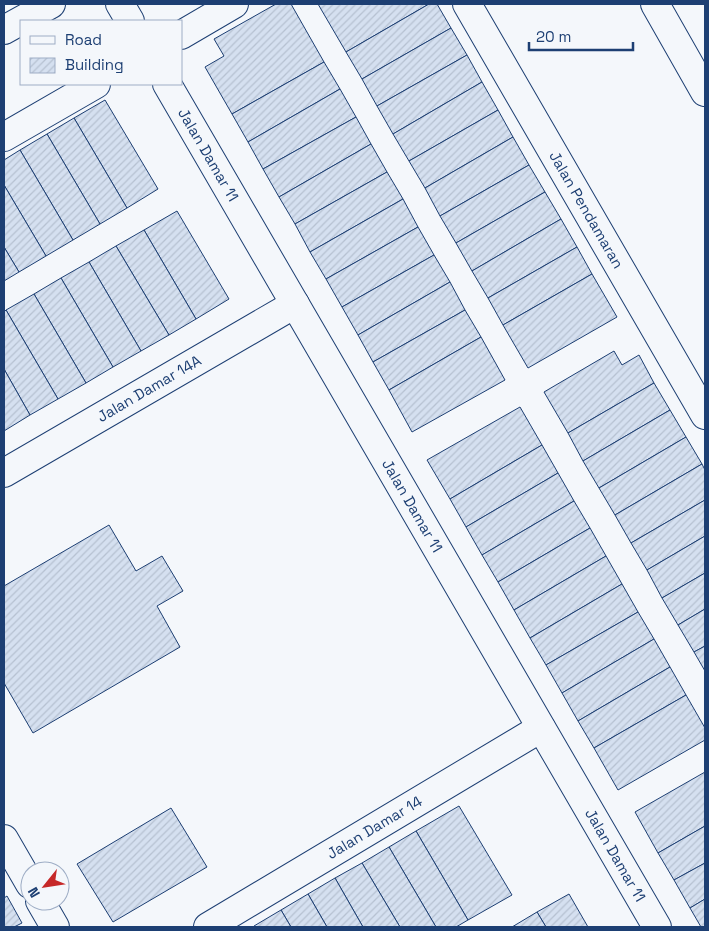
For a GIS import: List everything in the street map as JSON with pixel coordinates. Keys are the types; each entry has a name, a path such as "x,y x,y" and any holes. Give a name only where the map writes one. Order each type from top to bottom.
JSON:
{"street":[{"path":"22,20 50,4"},
{"path":"120,4 129,20"},
{"path":"182,33 234,4"},
{"name":"Jalan Pendamaran","path":"467,4 705,415"},
{"path":"655,4 705,92"},
{"path":"4,30 20,21"},
{"path":"4,137 94,85"},
{"name":"Jalan Damar 11","path":"168,85 657,927"},
{"name":"Jalan Damar 14A","path":"4,474 295,304"},
{"name":"Jalan Damar 14","path":"208,927 541,728"},
{"path":"4,838 20,866"},
{"path":"46,911 55,927"}],"building":[{"path":"276,4 291,4 324,62 232,114 205,67 224,56 214,39"},
{"path":"318,4 429,4 346,52"},
{"path":"429,4 437,4 451,28 362,79 346,52"},
{"path":"451,28 467,55 377,106 362,79"},
{"path":"467,55 482,82 393,134 377,106"},
{"path":"324,62 340,89 248,142 232,114"},
{"path":"482,82 498,110 409,161 393,134"},
{"path":"340,89 356,117 263,169 248,142"},
{"path":"105,100 158,189 127,208 74,118"},
{"path":"498,110 513,137 425,188 409,161"},
{"path":"356,117 371,144 279,197 263,169"},
{"path":"74,118 127,208 100,224 47,134"},
{"path":"47,134 100,224 73,240 20,150"},
{"path":"513,137 529,165 440,216 425,188"},
{"path":"371,144 387,172 295,224 279,197"},
{"path":"20,150 73,240 46,256 4,185 4,160"},
{"path":"529,165 545,192 456,243 440,216"},
{"path":"387,172 403,199 310,252 295,224"},
{"path":"4,185 46,256 19,272 4,247"},
{"path":"545,192 561,219 472,271 456,243"},
{"path":"403,199 418,227 326,279 310,252"},
{"path":"177,211 229,299 196,319 144,230"},
{"path":"561,219 577,247 488,298 472,271"},
{"path":"418,227 434,255 342,307 326,279"},
{"path":"144,230 196,319 169,335 116,246"},
{"path":"116,246 169,335 141,351 89,262"},
{"path":"4,247 19,272 4,281"},
{"path":"577,247 592,274 503,325 488,298"},
{"path":"434,255 450,282 358,335 342,307"},
{"path":"89,262 141,351 113,367 61,278"},
{"path":"592,274 617,317 528,368 503,325"},
{"path":"61,278 113,367 86,383 34,294"},
{"path":"450,282 465,310 373,362 358,335"},
{"path":"34,294 86,383 58,399 6,310"},
{"path":"6,310 58,399 30,415 4,369 4,312"},
{"path":"465,310 481,337 389,390 373,362"},
{"path":"481,337 505,380 412,432 389,390"},
{"path":"614,351 622,365 639,355 654,383 568,433 544,392"},
{"path":"4,369 30,415 4,431"},
{"path":"654,383 670,410 583,461 568,433"},
{"path":"520,407 542,445 450,499 427,460"},
{"path":"670,410 686,437 599,488 583,461"},
{"path":"686,437 702,464 615,515 599,488"},
{"path":"542,445 558,473 466,527 450,499"},
{"path":"702,464 705,470 705,500 631,543 615,515"},
{"path":"558,473 574,501 482,555 466,527"},
{"path":"705,500 705,536 647,570 631,543"},
{"path":"574,501 590,528 498,582 482,555"},
{"path":"109,525 136,571 162,556 183,591 157,606 180,647 33,733 4,683 4,586"},
{"path":"590,528 606,556 514,610 498,582"},
{"path":"705,536 705,573 662,598 647,570"},
{"path":"606,556 622,584 530,638 514,610"},
{"path":"705,573 705,609 678,625 662,598"},
{"path":"622,584 638,612 546,665 530,638"},
{"path":"705,609 705,646 694,652 678,625"},
{"path":"638,612 654,639 562,693 546,665"},
{"path":"654,639 670,667 578,721 562,693"},
{"path":"705,646 705,671 694,652"},
{"path":"670,667 686,695 594,748 578,721"},
{"path":"686,695 705,728 705,740 618,790 594,748"},
{"path":"705,772 705,826 658,853 635,812"},
{"path":"459,806 512,895 468,920 416,831"},
{"path":"171,808 207,867 113,922 77,864"},
{"path":"705,826 705,863 674,880 658,853"},
{"path":"416,831 468,920 456,927 436,927 389,847"},
{"path":"389,847 436,927 400,927 362,863"},
{"path":"362,863 400,927 363,927 335,878"},
{"path":"705,863 705,899 690,908 674,880"},
{"path":"335,878 363,927 327,927 308,894"},
{"path":"308,894 327,927 291,927 281,910"},
{"path":"569,894 588,927 546,927 537,912"},
{"path":"7,896 22,923 14,927 4,927 4,898"},
{"path":"705,899 705,927 701,927 690,908"},
{"path":"281,910 291,927 254,926"},
{"path":"537,912 546,927 512,927"}]}
